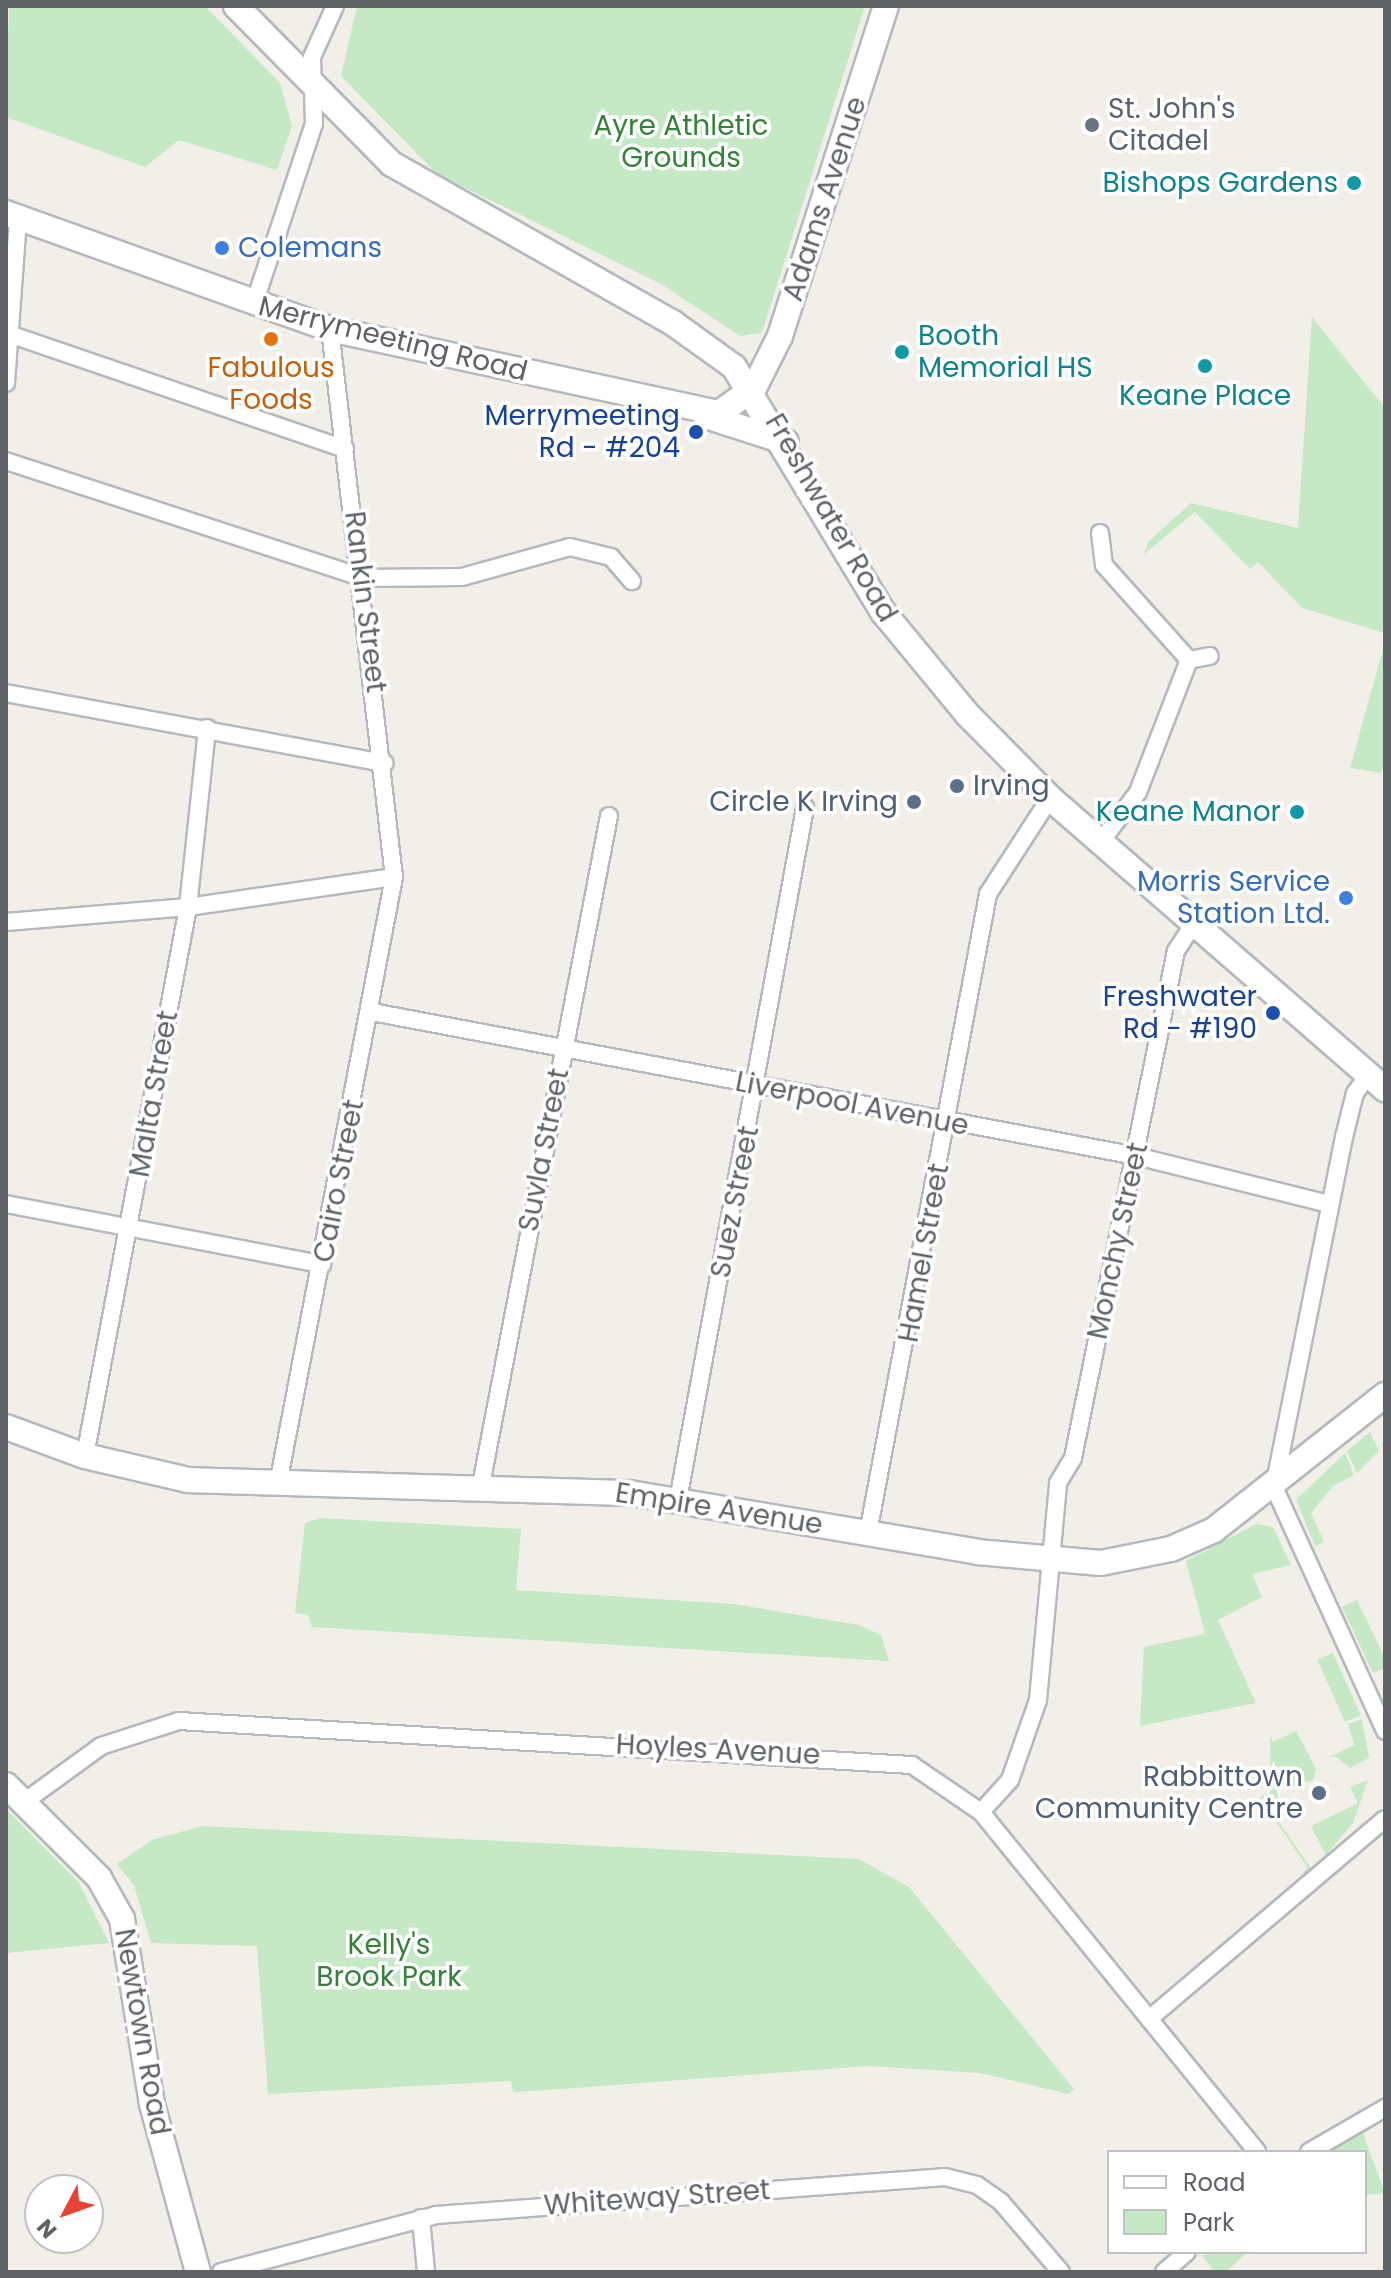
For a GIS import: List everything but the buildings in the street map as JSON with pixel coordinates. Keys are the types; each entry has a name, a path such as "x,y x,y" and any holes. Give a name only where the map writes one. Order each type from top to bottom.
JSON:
{"street":[{"name":"Freshwater Road","path":"236,6 311,86 428,189 673,323 754,388 897,631 1050,798 1377,1081"},
{"path":"254,304 314,124 312,57 335,6"},
{"name":"Adams Avenue","path":"754,388 780,336 886,6"},
{"path":"6,383 12,335 12,216"},
{"name":"Merrymeeting Road","path":"12,216 330,329 696,413 786,442"},
{"name":"Rankin Street","path":"330,329 385,763 394,877"},
{"path":"12,335 345,449"},
{"name":"Merrymeeting Road","path":"696,413 734,407 754,388"},
{"path":"6,461 363,578 462,577 570,547 611,557 632,581"},
{"path":"1100,533 1104,565 1189,660"},
{"path":"1189,660 1210,656"},
{"path":"1100,843 1138,792 1189,660"},
{"path":"6,694 207,728 385,763"},
{"name":"Malta Street","path":"85,1456 188,907 207,728"},
{"name":"Hamel Street","path":"868,1533 948,1122 988,894 1050,798"},
{"name":"Suez Street","path":"678,1500 757,1085 805,808"},
{"name":"Suvla Street","path":"481,1485 609,816"},
{"path":"6,922 188,907 394,877"},
{"name":"Cairo Street","path":"278,1484 372,1012 394,877"},
{"name":"Monchy Street","path":"981,1812 1010,1780 1031,1725 1046,1654 1049,1561 1058,1483 1073,1458 1176,951 1195,922"},
{"name":"Liverpool Avenue","path":"372,1012 563,1051 1136,1156 1328,1204"},
{"path":"1377,1081 1355,1093 1328,1204 1274,1487 1385,1731"},
{"path":"6,1204 322,1264"},
{"name":"Empire Avenue","path":"6,1427 85,1456 188,1480 278,1484 481,1485 678,1500 1049,1561 1101,1563 1171,1549 1214,1530 1274,1487 1385,1395"},
{"name":"Hoyles Avenue","path":"24,1802 111,1741 192,1721 892,1761 921,1768 981,1812 1255,2150"},
{"name":"Newtown Road","path":"6,1785 99,1878 122,1919 152,2104 198,2272"},
{"path":"1149,2019 1385,1819"},
{"path":"1312,2150 1385,2108"},
{"name":"Whiteway Street","path":"221,2272 421,2218 945,2177 1001,2202 1061,2272"},
{"path":"421,2218 426,2272"},
{"path":"1164,2272 1185,2254"}],"green space":[{"path":"9,6 205,6 280,83 292,126 277,170 179,140 145,167 6,117"},
{"name":"Ayre Athletic Grounds","path":"357,6 865,6 762,333 740,336 661,284 437,174 341,76"},
{"path":"1312,317 1385,408 1385,633 1302,608 1258,562 1250,569 1195,512 1144,554 1149,541 1191,503 1298,528"},
{"path":"1385,642 1385,760 1381,773 1350,768"},
{"path":"1370,1432 1379,1451 1357,1473 1347,1451"},
{"path":"1345,1453 1354,1475 1333,1486 1311,1513 1324,1542 1315,1546 1296,1500"},
{"path":"320,1518 521,1529 516,1590 734,1604 859,1625 881,1635 889,1661 312,1627 308,1615 295,1613 305,1523"},
{"path":"1256,1524 1273,1527 1291,1565 1252,1574 1262,1597 1218,1620 1256,1703 1140,1726 1144,1647 1205,1634 1186,1561"},
{"path":"1357,1600 1385,1658 1385,1668 1373,1673 1342,1607"},
{"path":"1333,1653 1361,1715 1345,1722 1317,1660"},
{"path":"1362,1719 1369,1758 1350,1768 1335,1756 1325,1759 1354,1745 1348,1724"},
{"path":"1296,1731 1316,1769 1313,1780 1277,1790 1279,1801 1269,1808 1311,1868 1302,1875 1307,1867 1260,1798 1271,1788 1270,1736 1273,1742"},
{"path":"1368,1780 1353,1823 1326,1855 1311,1826 1358,1803 1350,1787"},
{"path":"6,1809 79,1883 109,1943 6,1953"},
{"name":"Kelly's Brook Park","path":"202,1826 859,1859 909,1887 1074,2089 1068,2094 981,2073 867,2066 513,2092 511,2081 268,2094 257,1946 151,1943 134,1885 117,1864 152,1840"},
{"path":"1362,2130 1385,2193 1367,2195 1367,2150 1331,2150"},
{"path":"1246,2254 1225,2272 1215,2272 1201,2255"}],"place":[{"name":"St. John's Citadel","path":"1092,125"},
{"name":"Bishops Gardens","path":"1354,183"},
{"name":"Colemans","path":"222,248"},
{"name":"Fabulous Foods","path":"271,339"},
{"name":"Booth Memorial HS","path":"902,352"},
{"name":"Keane Place","path":"1205,366"},
{"name":"Merrymeeting Rd - #204","path":"696,432"},
{"name":"Irving","path":"957,786"},
{"name":"Circle K Irving","path":"914,802"},
{"name":"Keane Manor","path":"1297,812"},
{"name":"Morris Service Station Ltd.","path":"1346,898"},
{"name":"Freshwater Rd - #190","path":"1273,1013"},
{"name":"Rabbittown Community Centre","path":"1319,1793"}]}
